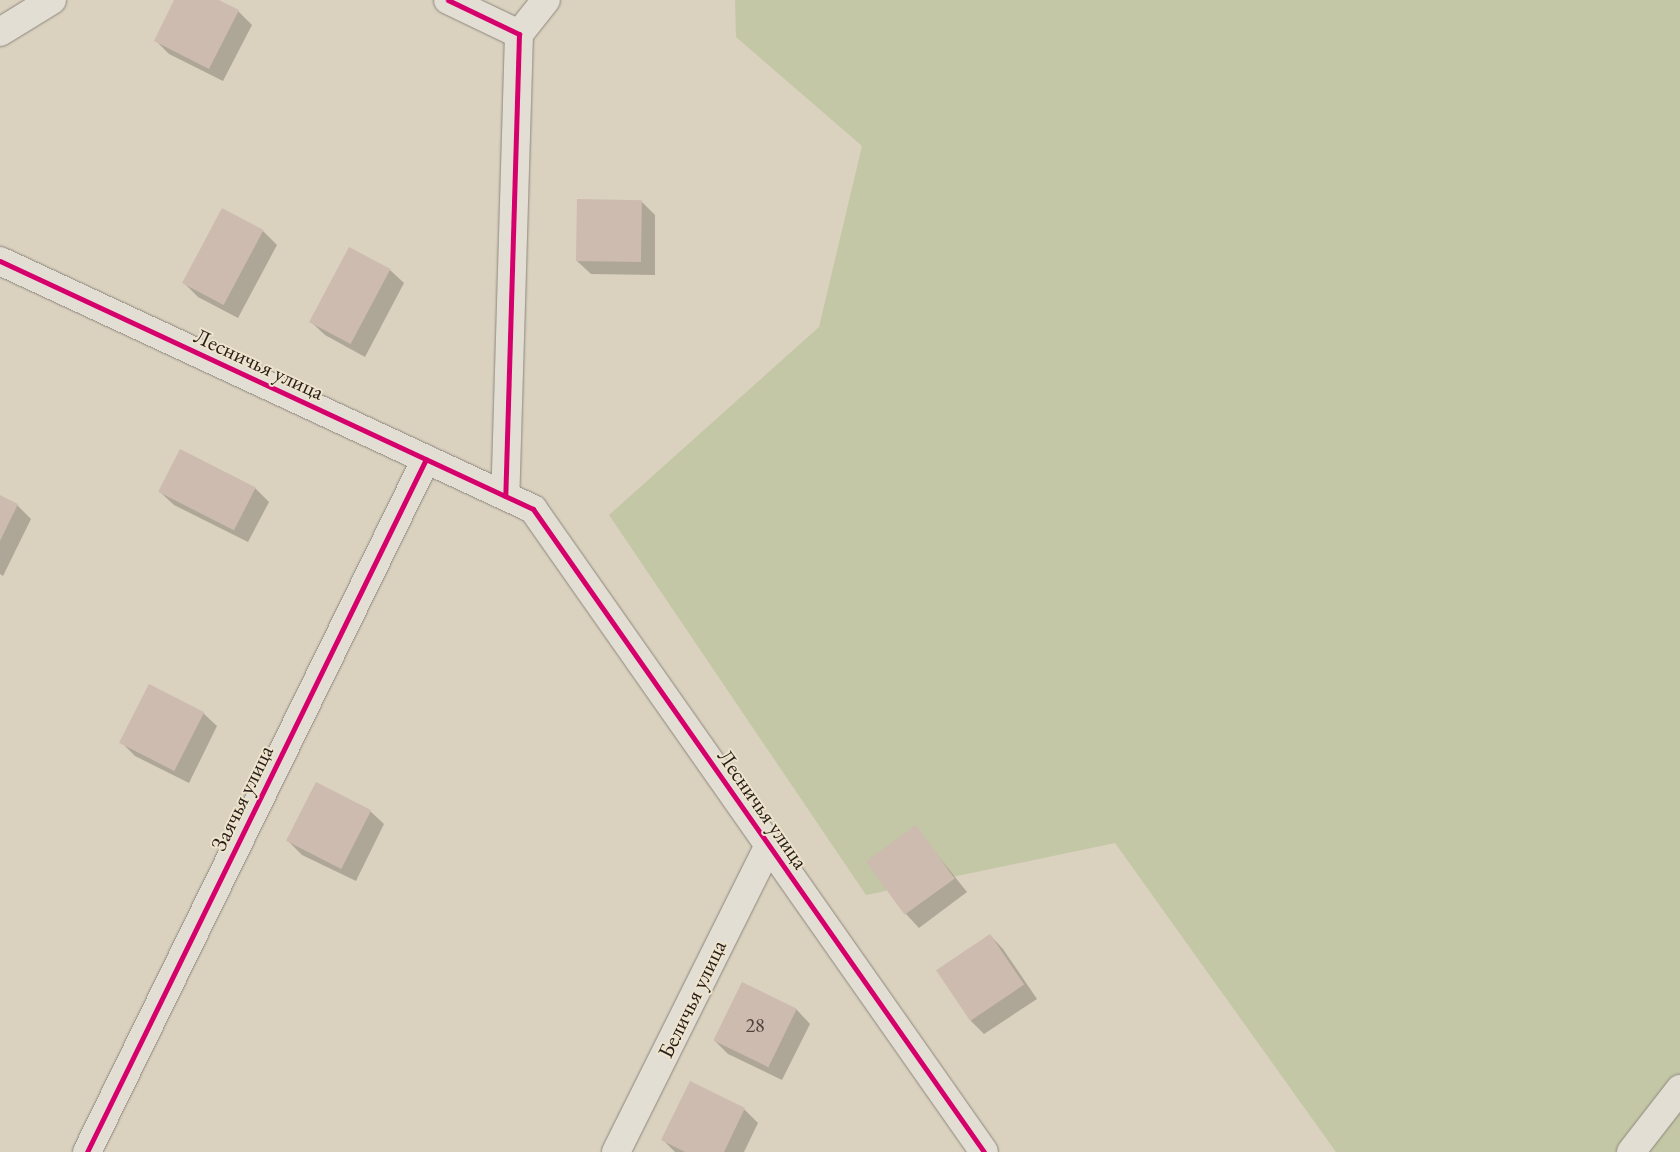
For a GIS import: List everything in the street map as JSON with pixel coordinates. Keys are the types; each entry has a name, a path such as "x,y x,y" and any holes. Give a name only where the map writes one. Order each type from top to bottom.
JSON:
{"street":[{"path":"0,32 52,0"},
{"path":"448,0 519,34"},
{"path":"505,496 519,34 546,0"},
{"name":"Лесничья улица","path":"0,261 533,509 984,1152"},
{"name":"Заячья улица","path":"87,1152 426,459"},
{"name":"Беличья улица","path":"616,1152 769,845"},
{"path":"1631,1152 1680,1090"}],"green space":[{"path":"735,0 1680,0 1680,1152 1336,1152 1115,843 866,895 609,515 819,327 862,146 736,37"}],"building":[{"path":"174,0 219,0 239,10 209,69 154,41"},
{"path":"577,199 642,200 641,262 576,261"},
{"path":"222,208 263,230 224,305 182,283"},
{"path":"349,247 390,269 351,344 309,322"},
{"path":"180,449 256,488 234,530 158,492"},
{"path":"0,495 18,504 0,541"},
{"path":"149,684 204,712 174,771 119,743"},
{"path":"316,782 371,810 341,869 286,841"},
{"path":"916,825 955,878 905,915 866,861"},
{"path":"990,934 1024,985 970,1021 936,970"},
{"path":"742,982 797,1009 768,1067 714,1040"},
{"path":"690,1081 745,1108 724,1152 685,1152 661,1140"}],"cycle path":[{"path":"448,0 519,34 505,496"},
{"path":"0,261 533,509 984,1152"},
{"path":"87,1152 426,459"}]}
